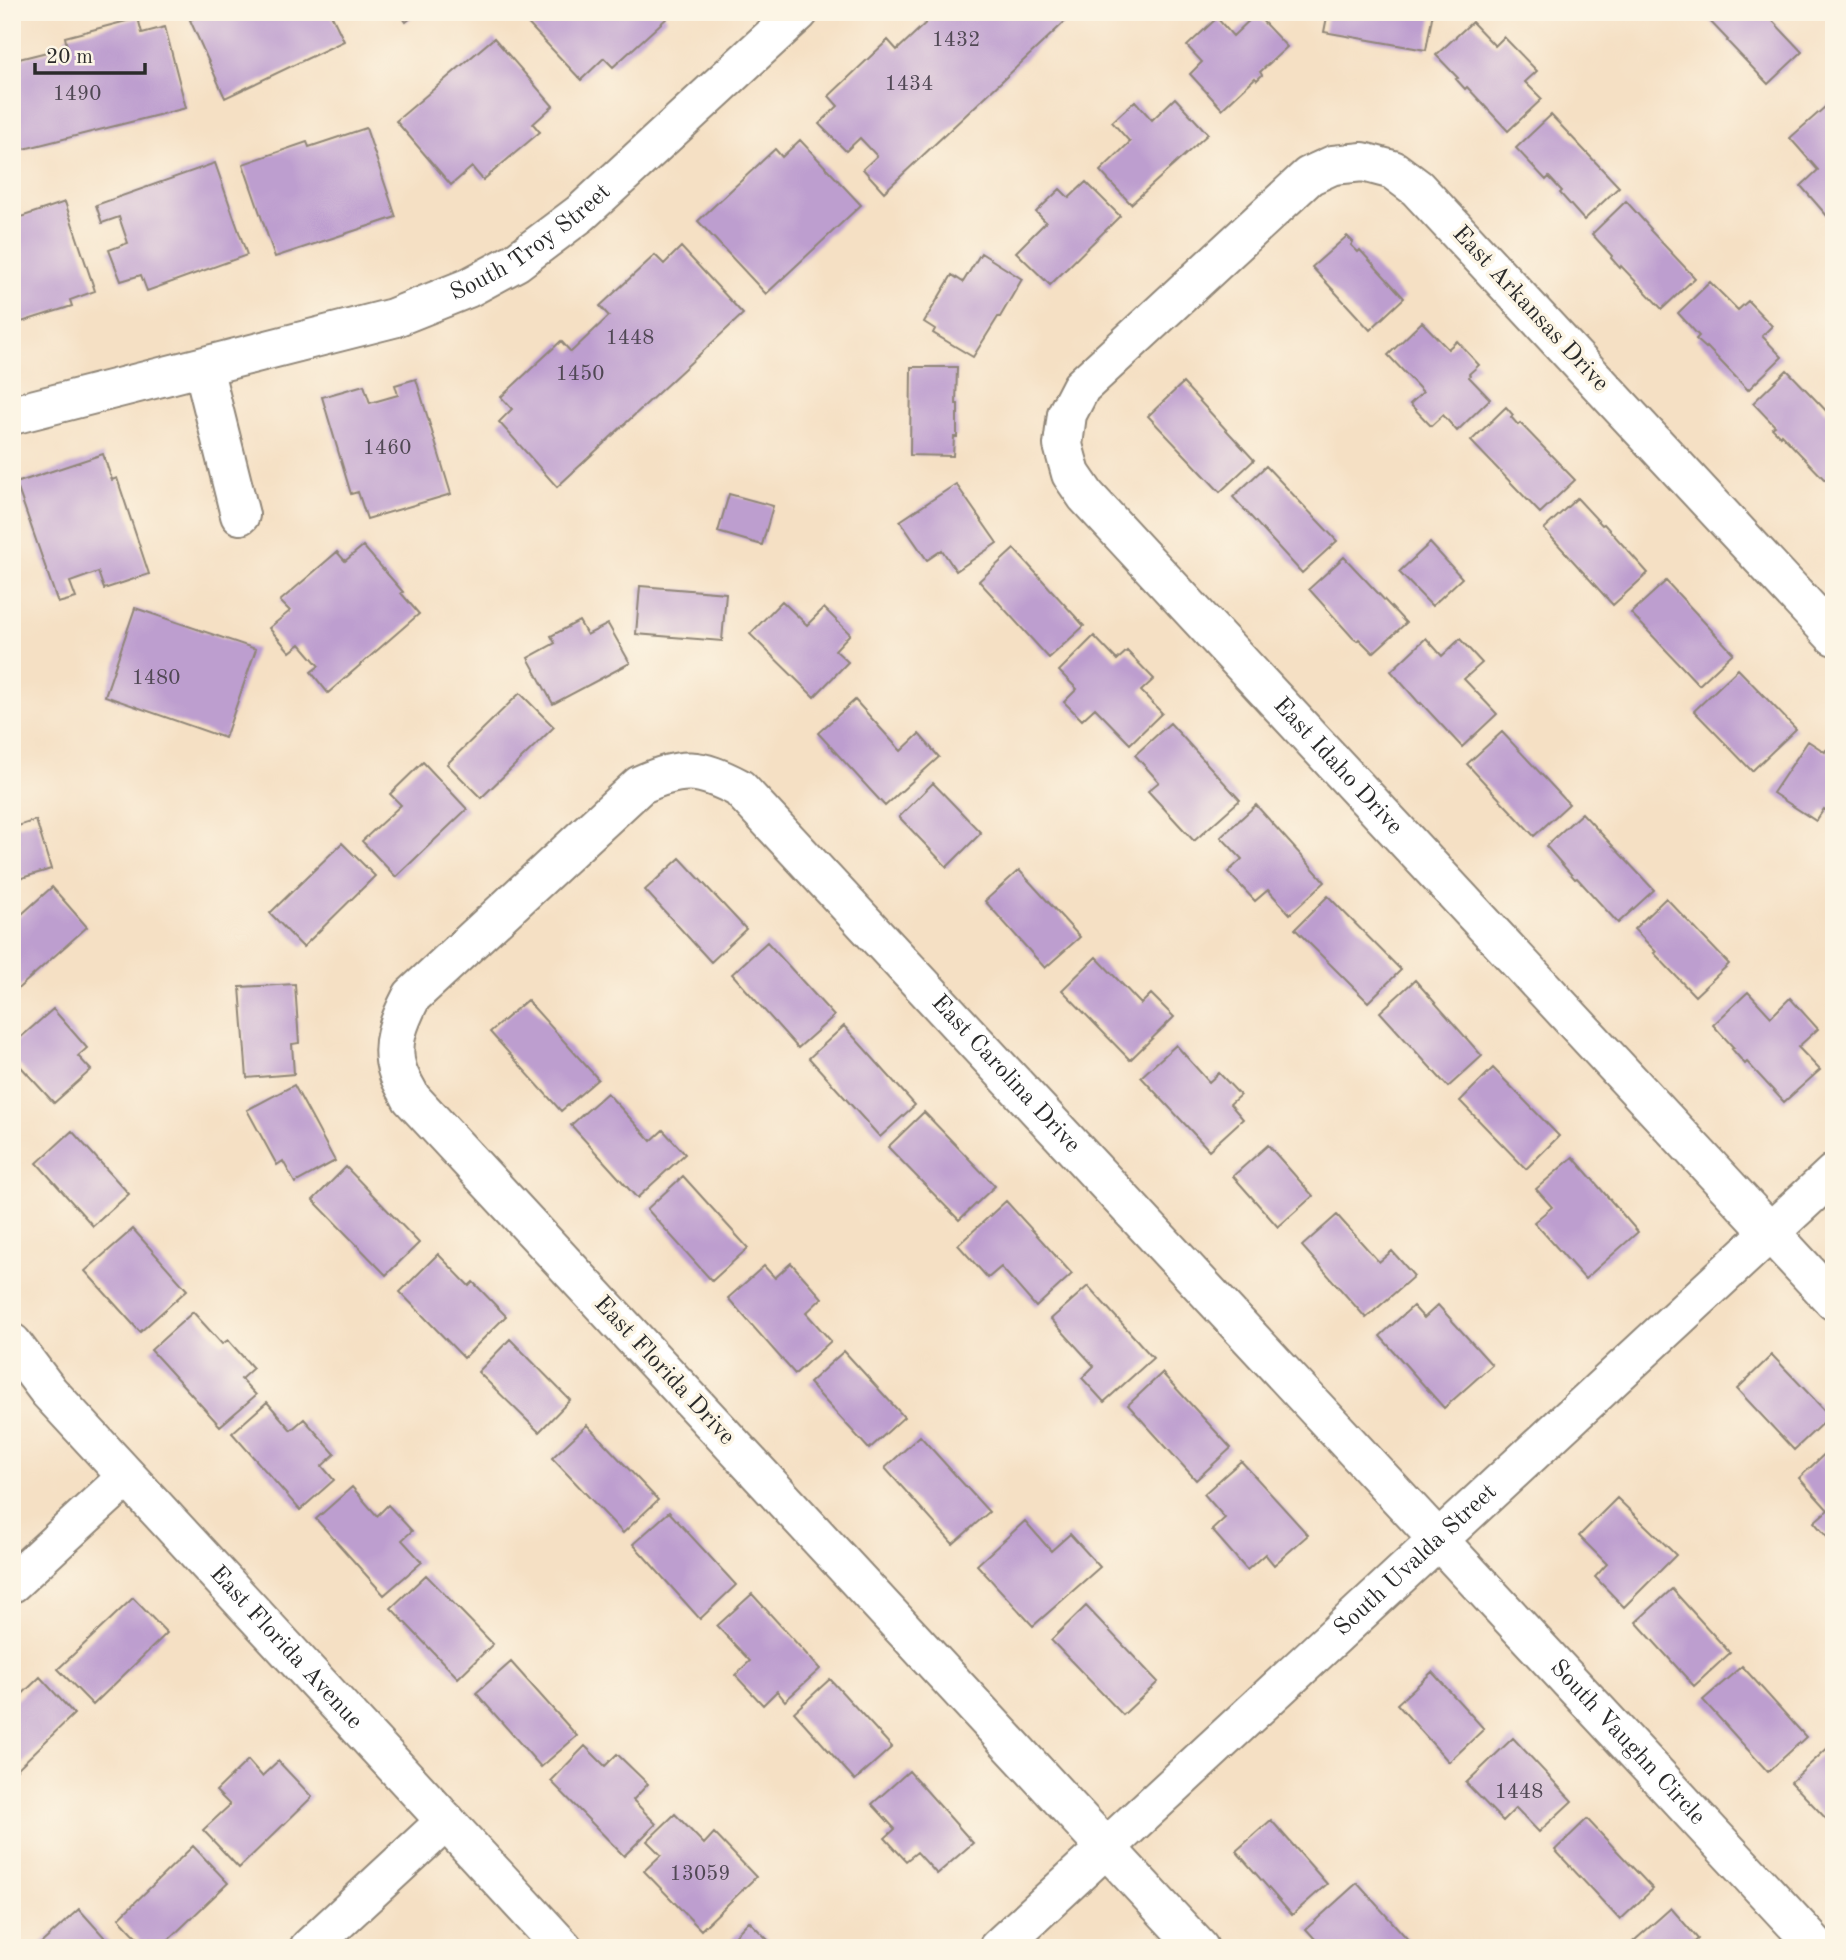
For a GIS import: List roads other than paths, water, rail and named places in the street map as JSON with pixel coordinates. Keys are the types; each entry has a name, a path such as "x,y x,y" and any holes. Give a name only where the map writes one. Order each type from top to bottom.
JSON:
{"street":[{"name":"South Troy Street","path":"12,415 393,318 468,288 516,261 581,213 799,12"},
{"name":"East Arkansas Drive","path":"1188,286 1309,176 1333,165 1363,162 1393,170 1417,188 1834,636"},
{"name":"East Idaho Drive","path":"1188,286 1081,387 1067,414 1063,445 1071,474 1095,506 1834,1301"},
{"path":"202,367 240,515"},
{"name":"East Carolina Drive","path":"536,880 640,785 664,774 690,771 715,776 739,788 1438,1540"},
{"name":"East Florida Drive","path":"536,880 412,996 398,1023 394,1049 397,1070 411,1098 1106,1848"},
{"name":"South Uvalda Street","path":"998,1948 1834,1173"},
{"name":"East Florida Avenue","path":"12,1343 49,1392 563,1948"},
{"path":"12,1583 127,1477"},
{"name":"South Vaughn Circle","path":"1438,1540 1818,1948"},
{"path":"309,1948 446,1821"},
{"path":"1106,1848 1199,1948"}]}
